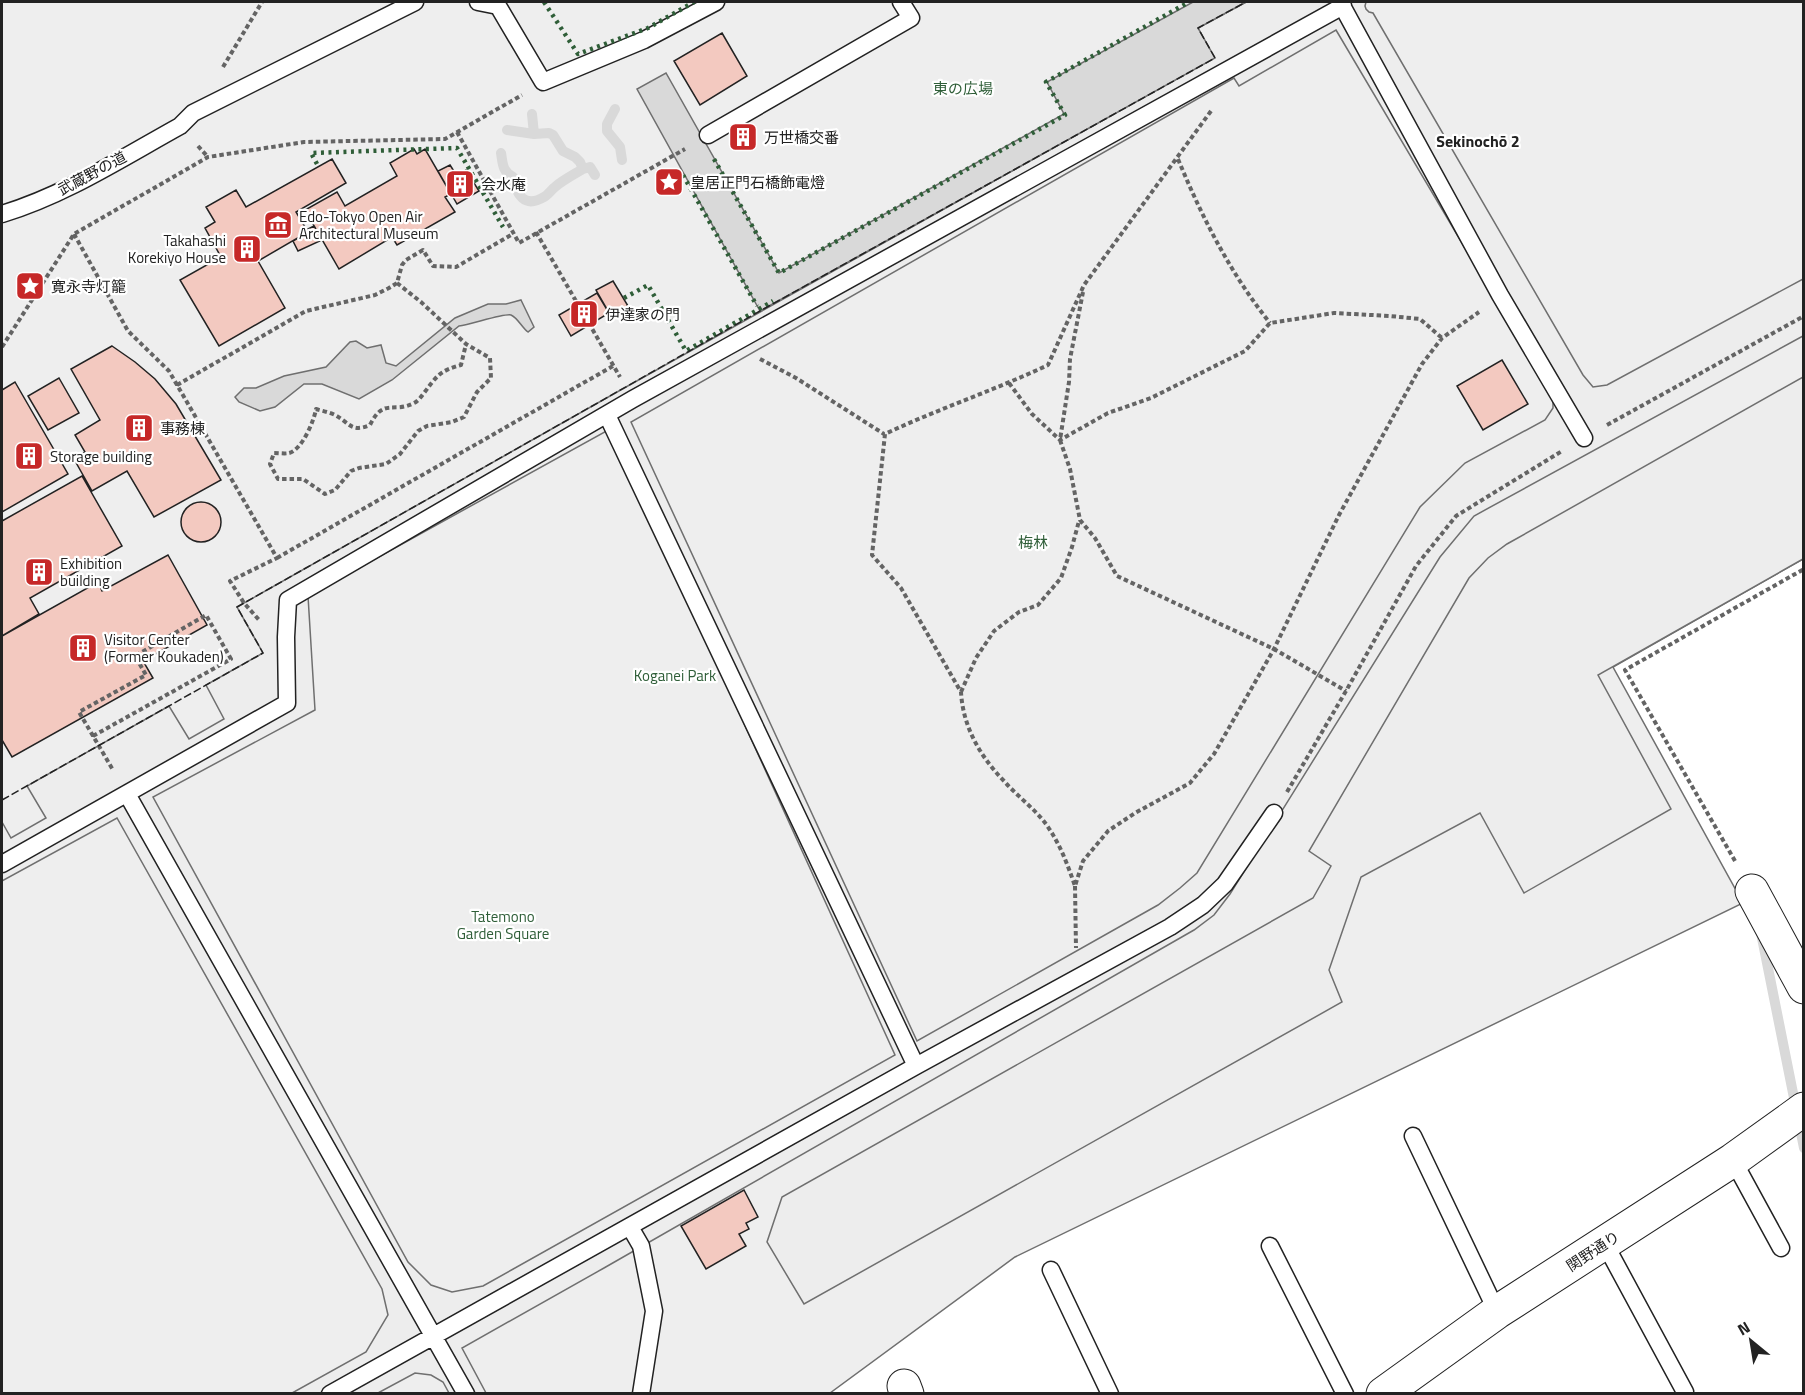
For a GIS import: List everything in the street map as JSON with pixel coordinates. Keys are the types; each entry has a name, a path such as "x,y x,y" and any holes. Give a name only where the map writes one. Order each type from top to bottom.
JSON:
{"street":[{"path":"1752,891 1803,987"},
{"name":"関野通り","path":"1383,1394 1497,1312 1733,1160 1803,1109"}],"lane":[{"name":"武蔵野の道","path":"2,214 72,186 180,126 193,113 415,2"},
{"path":"478,2 498,6 543,82 644,40 716,2"},
{"path":"708,135 910,18 901,2"},
{"path":"2,864 288,703 286,637 288,600 633,399 1219,76 1341,4 1500,295 1584,438"},
{"path":"607,415 916,1066"},
{"path":"127,794 466,1394"},
{"path":"330,1394 916,1066 1077,980 1170,927 1203,905 1225,884 1274,813"},
{"path":"1413,1136 1497,1312"},
{"path":"1733,1160 1781,1248"},
{"path":"630,1227 641,1246 654,1311 641,1394"},
{"path":"1605,1244 1685,1392"},
{"path":"1269,1246 1345,1394"},
{"path":"1051,1270 1110,1394"}],"path":[{"path":"193,113 262,2"},
{"path":"885,434 1048,365 1084,285 1214,106 1219,76"},
{"path":"2,347 74,234 208,157 304,142 445,139 543,82"},
{"path":"457,132 519,243 674,155"},
{"path":"1178,158 1190,189 1221,253 1257,308 1270,323"},
{"path":"536,232 633,399"},
{"path":"74,234 128,331 169,371 277,558"},
{"path":"177,385 306,311 375,295 397,283 402,265 423,250 433,266 456,267 511,235"},
{"path":"397,283 466,344 490,358 491,378 477,392 464,417 452,422 427,426 418,431 400,454 386,464 351,471 335,490 325,494 303,478 278,479 270,464 274,453 290,453 299,446 315,419 316,409 335,415 347,425 360,429 370,425 376,414 386,407 404,406 416,402 437,375 445,369 461,365 466,344"},
{"path":"1060,440 1070,382 1070,359 1084,285"},
{"path":"1077,980 1075,886 1083,861 1108,831 1135,813 1190,783 1214,754 1274,649 1339,515 1422,364 1442,338 1500,295"},
{"path":"1060,440 1108,413 1151,398 1245,351 1270,323 1334,313 1390,316 1420,319 1442,338"},
{"path":"1274,813 1416,567 1455,516 1584,438 1803,316"},
{"path":"732,345 796,378 885,434"},
{"path":"286,637 262,623 244,603 230,581 277,558 613,366"},
{"path":"1009,383 1032,414 1060,440 1070,469 1080,520 1095,538 1117,576 1274,649 1346,691"},
{"path":"885,434 872,555 901,588 961,692 969,732 986,761 1045,823 1061,848 1075,886"},
{"path":"961,692 976,658 994,631 1019,612 1038,605 1061,578 1080,520"},
{"path":"1752,891 1625,670 1803,569"},
{"path":"93,736 231,659 206,615 135,656 146,675 79,712 93,736 127,794"}],"green space":[{"name":"Koganei Park","path":"2,2 1803,2 1803,559 1613,667 1743,903 1015,1257 830,1393 2,1394"}],"shaded area":[{"path":"1193,2 1246,2 1198,28 1215,58 760,311 637,89 666,73 779,273 1064,114 1047,82"},
{"path":"1246,2 1366,2 1366,9 1373,13 1583,375 1593,387 1607,385 1803,279 1803,336 1474,516 1440,557 1230,894 1214,915 1194,930 462,1348 486,1393 449,1393 443,1382 431,1375 415,1373 378,1393 292,1393 366,1352 388,1315 382,1289 117,818 2,881 2,822 11,838 46,818 27,786 169,706 189,739 224,719 206,685 263,653 237,607 1214,58 1198,28","holes":["1336,30 1553,397 1553,408 1545,420 1465,463 1420,507 1197,873 1158,905 917,1041 631,422 1234,78 1239,86","610,429 895,1055 483,1286 452,1292 431,1285 408,1262 153,797 315,710 308,596"]},
{"path":"521,300 534,327 528,332 511,315 459,326 392,380 359,399 322,384 304,384 275,407 260,411 239,402 235,397 244,388 256,388 284,376 326,367 350,342 356,341 367,348 381,345 386,363 396,366 455,318 488,304 506,304"},
{"path":"1803,377 1803,559 1598,675 1671,809 1524,893 1480,813 1361,877 1329,970 1342,1002 804,1304 767,1242 782,1197 1313,898 1331,866 1309,851 1469,578 1488,558 1507,544"}],"building":[{"path":"722,33 747,76 700,105 674,61"},
{"name":"万世橋交番","path":"743,127 750,130 753,137 750,144 743,147 736,144 733,137 736,130"},
{"path":"414,149 417,154 425,149 451,194 445,197 455,212 397,245 392,237 339,269 305,210 337,192 345,206 397,176 390,163"},
{"name":"Takahashi Korekiyo House","path":"332,159 346,183 296,212 308,232 258,261 285,308 219,346 180,280 221,257 205,228 215,222 206,207 236,190 246,207"},
{"name":"会水庵","path":"450,165 457,176 466,170 479,191 457,204 438,171"},
{"path":"314,226 322,240 298,251 293,241"},
{"path":"613,281 628,306 611,316 596,290"},
{"name":"伊達家の門","path":"597,293 609,313 571,336 559,315"},
{"name":"事務棟","path":"112,346 155,379 176,404 221,480 154,517 127,471 92,491 74,459 85,452 75,435 100,420 71,369"},
{"path":"1502,360 1528,404 1483,430 1457,386"},
{"path":"59,378 79,413 48,430 28,396"},
{"name":"Storage building","path":"15,382 68,474 2,512 2,390"},
{"name":"Exhibition building","path":"82,476 122,546 30,598 39,614 2,636 2,521"},
{"path":"201,502 209,503 215,508 220,514 220,530 215,536 209,541 201,542 193,541 187,536 182,530 181,522 182,514 187,508 193,503"},
{"name":"Visitor Center (Former Koukaden)","path":"168,555 207,625 143,661 153,678 12,757 2,740 2,636 98,582 102,591"},
{"path":"744,1190 758,1217 746,1223 749,1229 739,1234 746,1246 706,1269 681,1226"}],"waterway":[{"path":"615,109 607,124 607,131 620,147 622,160"},
{"path":"532,114 534,134"},
{"path":"501,153 505,170 513,177 519,194 522,198 531,201 544,197 561,182 583,169 575,157 563,151 553,135 507,130"},
{"path":"583,169 590,167 595,175"},
{"path":"1761,933 1804,1148"}],"hedge":[{"path":"544,2 578,54 648,28 694,2"},
{"path":"714,159 779,273 1065,115 1046,82 1189,2"},
{"path":"317,164 311,153 457,148 503,227"},
{"path":"683,175 757,306"},
{"path":"624,298 648,285 686,351 773,301"}],"fence":[{"path":"2,800 263,653 237,607 760,311 1215,58 1198,28 1246,2"}],"place":[{"name":"万世橋交番","path":"743,137"},
{"name":"皇居正門石橋飾電燈","path":"669,182"},
{"name":"会水庵","path":"460,184"},
{"name":"Edo-Tokyo Open Air Architectural Museum","path":"278,225"},
{"name":"Takahashi Korekiyo House","path":"247,249"},
{"name":"寛永寺灯籠","path":"30,286"},
{"name":"伊達家の門","path":"584,314"},
{"name":"事務棟","path":"139,428"},
{"name":"Storage building","path":"29,456"},
{"name":"Exhibition building","path":"39,572"},
{"name":"Visitor Center (Former Koukaden)","path":"83,648"}],"district":[{"name":"Sekinochō 2","path":"1478,141"}],"park label":[{"name":"東の広場","path":"963,88"},
{"name":"梅林","path":"1033,542"},
{"name":"Tatemono Garden Square","path":"503,924"}]}
